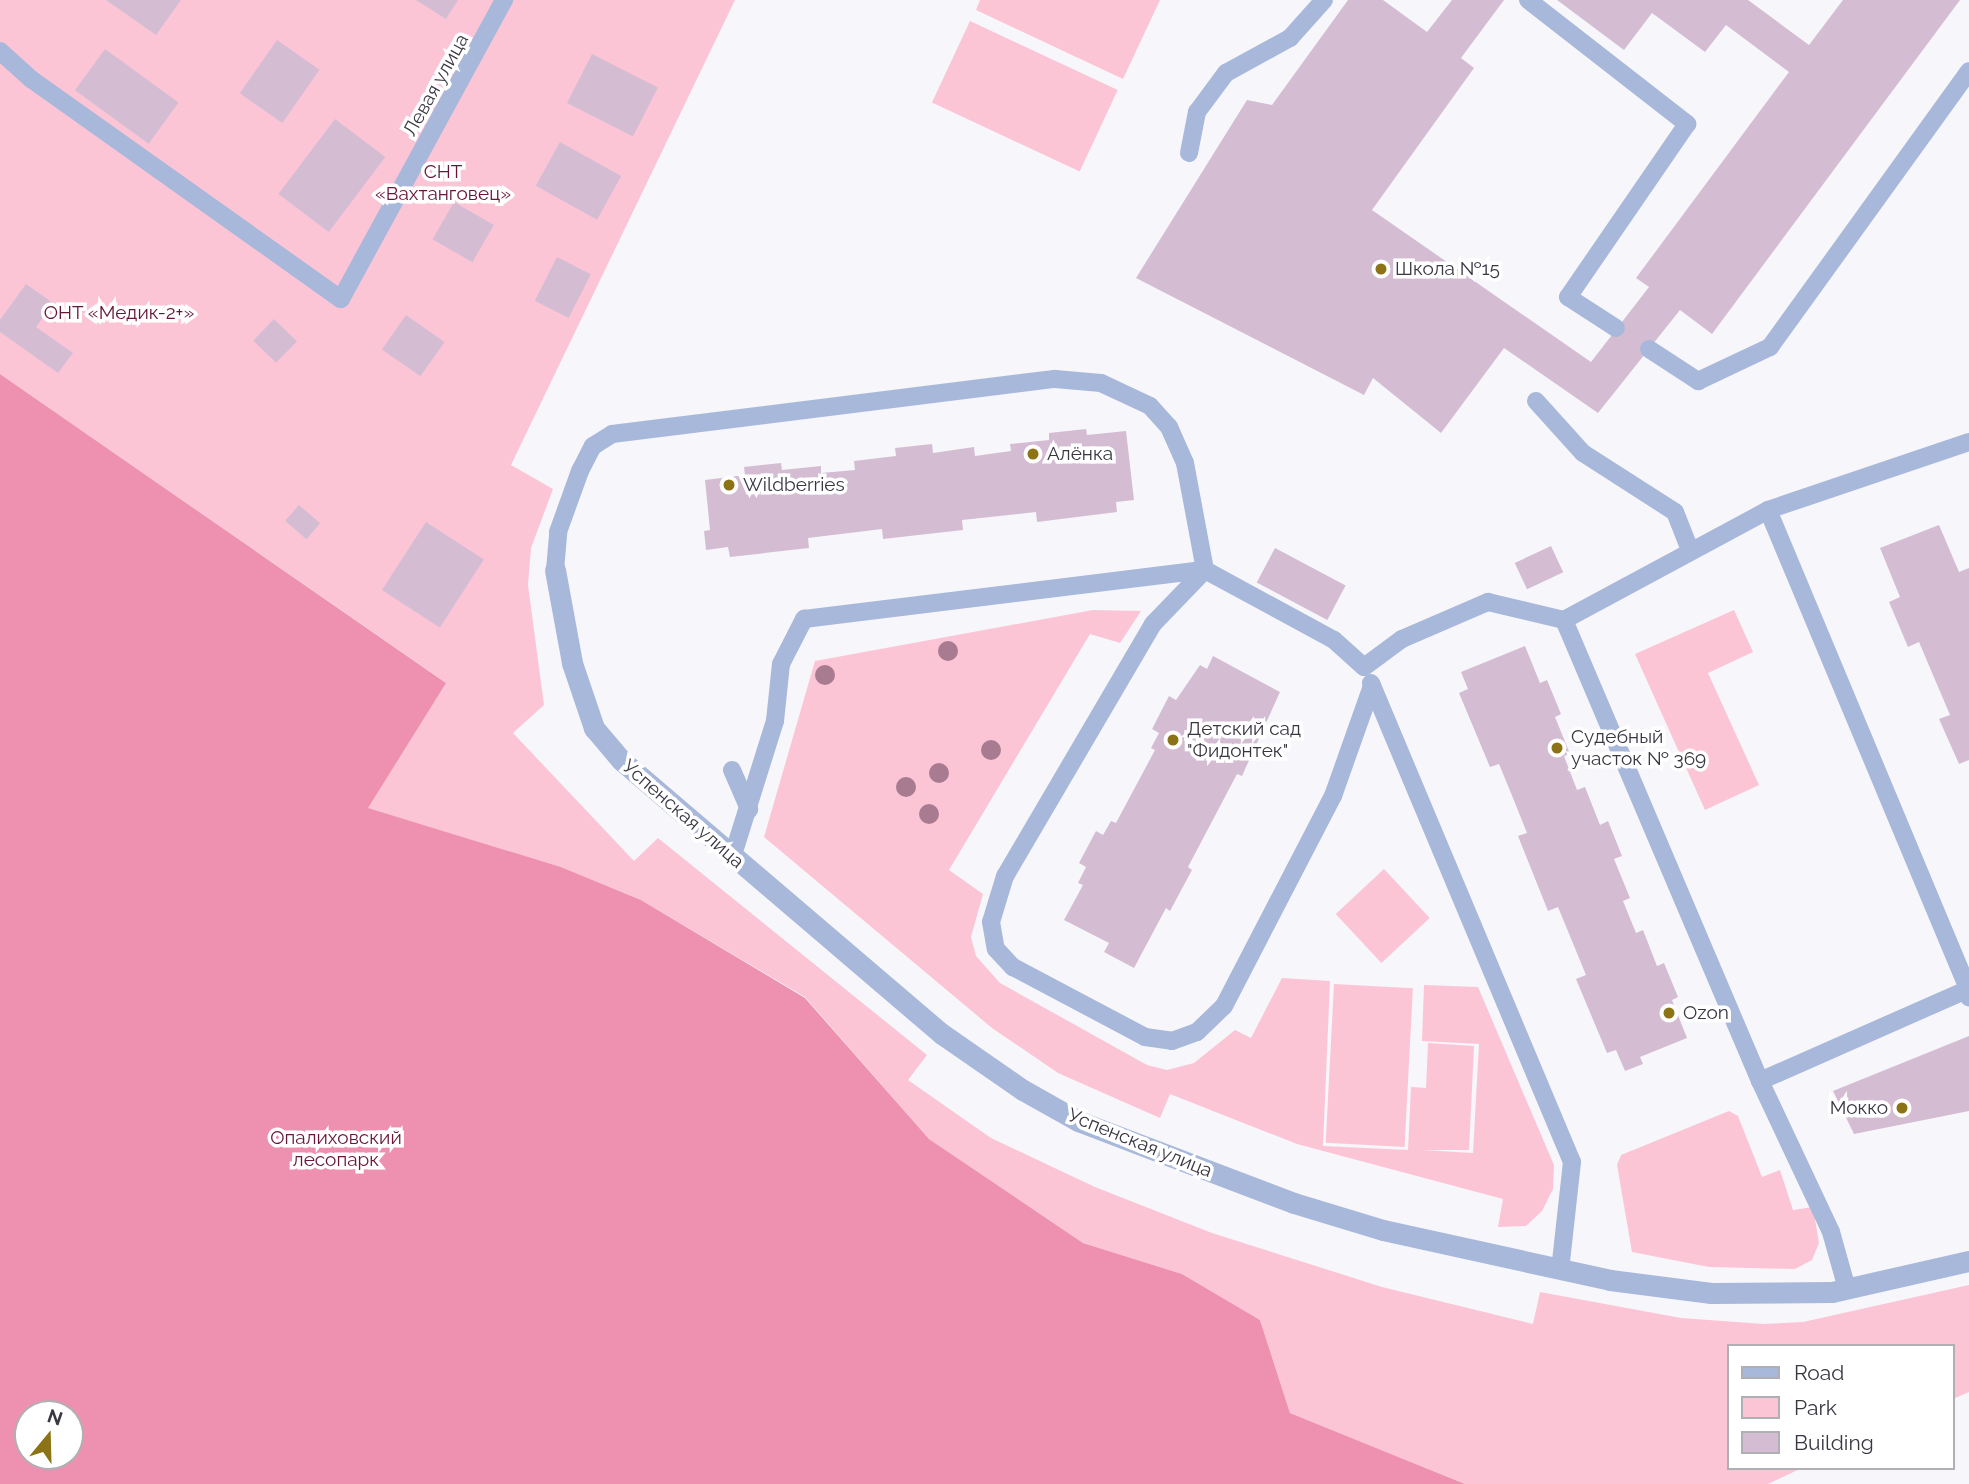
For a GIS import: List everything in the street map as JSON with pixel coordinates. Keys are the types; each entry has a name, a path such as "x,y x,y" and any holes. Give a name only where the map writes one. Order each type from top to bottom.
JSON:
{"street":[{"name":"Успенская улица","path":"555,570 572,663 594,728 621,761 942,1034 1023,1090 1078,1121 1294,1203 1383,1230 1560,1270 1710,1293 1763,1295 1847,1289 1969,1261"}],"lane":[{"name":"Левая улица","path":"0,51 31,79 341,299 504,0"},
{"path":"1189,153 1197,112 1226,73 1290,38 1324,0"},
{"path":"1528,0 1687,124 1568,297 1616,328"},
{"path":"1648,349 1699,381 1770,347 1969,71"},
{"path":"555,570 558,533 580,471 593,446 612,434 1055,379 1101,383 1150,406 1169,427 1185,463 1205,570"},
{"path":"1536,401 1583,453 1675,512 1690,550"},
{"path":"1364,667 1402,639 1488,601 1564,620 1768,510 1969,442"},
{"path":"1760,1081 1968,993 1768,510"},
{"path":"1205,570 1153,624 1005,876 990,922 996,948 1013,967 1145,1037 1172,1041 1197,1032 1224,1006 1333,796 1372,686"},
{"path":"733,858 775,722 781,664 804,619 1205,570 1334,640 1364,667 1572,1162 1560,1270"},
{"path":"1564,620 1760,1081 1831,1232 1847,1289"},
{"path":"732,770 750,808"}],"green space":[{"path":"0,0 735,0 511,465 553,489 531,548 528,585 544,705 513,733 634,861 658,838 927,1055 908,1080 991,1138 1095,1187 1212,1233 1382,1287 1533,1324 1540,1292 1681,1318 1764,1324 1803,1322 1969,1285 1969,1392 1955,1398 1955,1344 1728,1344 1728,1470 1798,1470 1768,1484 1465,1484 1290,1413 1260,1320 1182,1274 1083,1243 929,1139 805,997 641,900 561,867 367,808 445,682 0,374"},
{"path":"980,0 1160,0 1123,79 976,10"},
{"path":"970,21 1118,90 1080,171 932,103"},
{"name":"Опалиховский лесопарк","path":"0,374 446,683 368,808 561,867 641,900 805,998 929,1139 1083,1243 1182,1274 1260,1320 1290,1413 1465,1484 0,1484"},
{"path":"1093,610 1141,611 1120,643 1090,634 949,870 983,894 971,937 976,956 1000,983 1147,1065 1167,1070 1194,1063 1235,1030 1251,1038 1282,978 1330,981 1323,1146 1408,1150 1411,1087 1426,1088 1428,1043 1474,1046 1469,1150 1422,1150 1473,1153 1479,1044 1422,1041 1424,985 1478,987 1554,1165 1553,1189 1542,1211 1526,1226 1498,1227 1503,1199 1297,1144 1170,1094 1160,1118 1058,1073 992,1028 764,837 815,661"},
{"path":"1734,610 1753,652 1708,673 1759,785 1705,810 1635,654"},
{"path":"1384,869 1430,918 1381,963 1336,914"},
{"path":"1334,984 1413,988 1405,1147 1326,1143"},
{"path":"1729,1111 1738,1116 1762,1177 1780,1170 1793,1210 1813,1207 1819,1243 1812,1260 1795,1269 1709,1267 1632,1252 1617,1165 1621,1155"}],"building":[{"path":"106,0 181,0 156,35"},
{"path":"416,0 458,0 446,19"},
{"path":"1348,0 1383,0 1427,32 1452,0 1504,0 1461,58 1474,68 1372,210 1591,362 1649,287 1636,278 1789,72 1726,25 1705,52 1652,13 1624,50 1557,0 1748,0 1809,45 1843,0 1960,0 1712,334 1680,310 1598,413 1504,348 1441,433 1373,378 1364,395 1136,278 1247,100 1272,105"},
{"path":"277,40 320,70 282,123 240,93"},
{"path":"105,49 179,102 149,144 75,90"},
{"path":"592,54 658,88 633,137 567,103"},
{"path":"335,119 385,157 329,232 278,194"},
{"path":"560,142 621,176 597,220 536,186"},
{"path":"454,202 494,225 472,262 432,239"},
{"path":"557,257 591,274 569,318 535,301"},
{"path":"26,284 53,303 36,327 73,353 58,373 0,332 0,320"},
{"path":"406,315 445,342 420,376 382,349"},
{"path":"274,319 297,341 276,363 253,341"},
{"path":"1086,429 1087,435 1126,431 1134,500 1116,502 1117,512 1037,522 1036,512 962,520 963,530 883,539 882,529 808,538 809,548 730,557 728,547 706,550 704,531 710,530 705,480 745,475 744,467 781,463 782,470 821,466 821,473 855,470 854,461 896,456 895,448 932,444 933,453 974,447 975,456 1011,451 1010,444 1049,440 1049,433"},
{"path":"299,505 320,523 306,539 285,521"},
{"path":"426,522 484,560 440,628 382,590"},
{"path":"1939,525 1959,572 1969,568 1969,760 1959,764 1939,719 1950,715 1919,642 1908,647 1889,602 1900,597 1880,548"},
{"path":"1551,546 1563,572 1527,589 1515,563"},
{"path":"1275,548 1346,586 1327,620 1257,582"},
{"path":"1525,646 1540,683 1547,680 1561,714 1555,717 1570,754 1564,756 1577,790 1585,787 1600,825 1608,821 1622,856 1614,859 1630,898 1623,901 1636,933 1643,930 1657,966 1664,963 1678,997 1672,1000 1687,1038 1640,1057 1643,1064 1625,1071 1616,1050 1607,1053 1576,979 1586,975 1558,907 1548,911 1518,836 1527,833 1513,798 1499,764 1490,767 1459,693 1468,689 1461,672"},
{"path":"1213,656 1280,692 1242,776 1237,774 1188,867 1192,870 1170,911 1166,908 1134,968 1104,952 1109,943 1064,920 1083,885 1078,883 1086,867 1079,863 1096,831 1103,835 1111,821 1116,823 1155,750 1151,748 1159,733 1152,729 1169,696 1176,700 1200,665 1207,669"},
{"path":"1969,1036 1969,1111 1854,1134 1833,1091"}],"place":[{"name":"Школа №15","path":"1381,269"},
{"name":"Алёнка","path":"1033,454"},
{"name":"Wildberries","path":"729,485"},
{"name":"Детский сад \"Фидонтек\"","path":"1173,740"},
{"name":"Судебный участок № 369","path":"1557,748"},
{"name":"Ozon","path":"1669,1013"},
{"name":"Мокко","path":"1902,1108"}],"park label":[{"name":"СНТ «Вахтанговец»","path":"443,183"},
{"name":"ОНТ «Медик-2+»","path":"119,313"}]}
